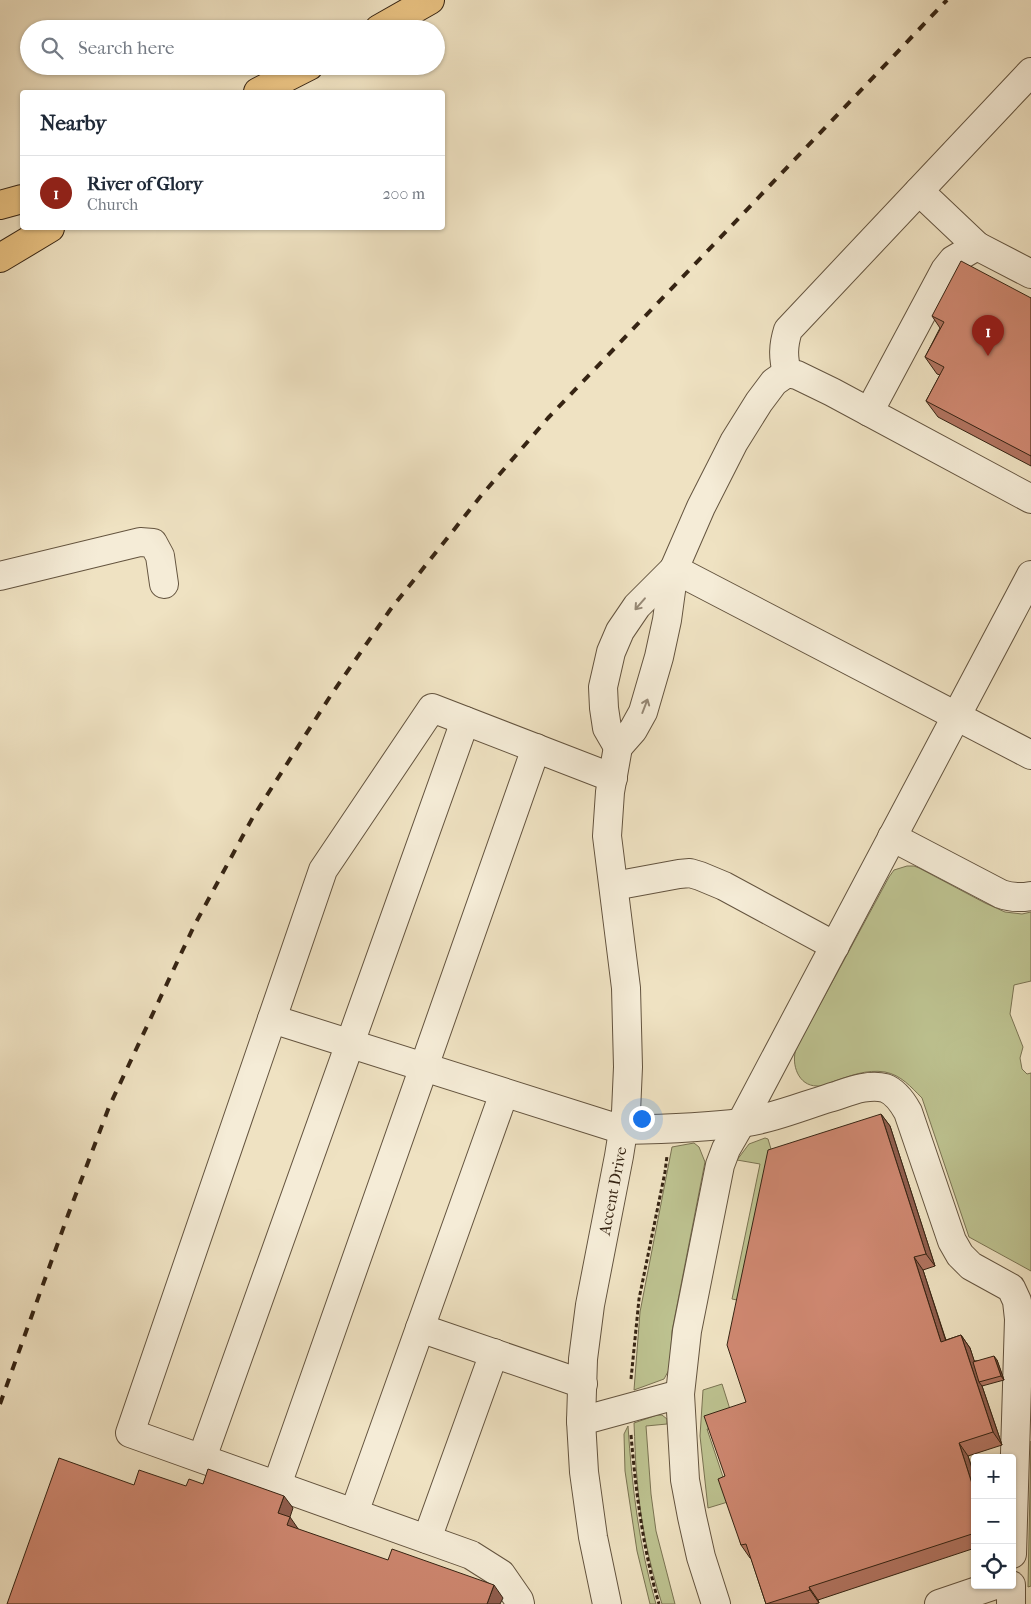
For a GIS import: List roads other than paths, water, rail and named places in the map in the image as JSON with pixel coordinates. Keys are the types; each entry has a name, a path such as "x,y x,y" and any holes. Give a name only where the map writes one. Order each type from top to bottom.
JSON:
{"highway":[{"path":"395,20 430,0"},
{"path":"262,90 291,75"},
{"path":"274,90 300,75"},
{"path":"0,205 20,200"},
{"path":"0,258 47,230"}],"street":[{"path":"786,373 783,358 784,343 788,330 1031,72"},
{"path":"919,191 977,246 1031,274"},
{"path":"870,412 945,270 953,260 977,246"},
{"path":"674,569 637,606 620,631 611,652 603,687 604,708 607,728 618,746 633,730 643,712 666,620 674,569 701,507 734,442 774,382 786,373 806,379 1031,499"},
{"path":"0,576 140,542 153,543 160,556 164,584"},
{"path":"674,569 1031,755"},
{"path":"716,1604 701,1557 685,1480 680,1394 687,1332 720,1165 726,1149 742,1123 1031,575"},
{"path":"520,1604 501,1574 471,1555 130,1433 323,870 432,708 613,778"},
{"path":"202,1458 465,721"},
{"name":"Accent Drive","path":"607,1604 593,1537 584,1472 581,1421 583,1359 590,1305 626,1112 628,1024 626,988 607,836 618,746"},
{"path":"277,1485 536,748"},
{"path":"892,837 1001,894 1011,898 1031,896"},
{"path":"614,886 679,874 700,876 724,886 835,946"},
{"path":"272,1019 623,1130 672,1129 742,1123 871,1087 885,1088 894,1093 908,1112 952,1241 960,1256 971,1266 1011,1288 1017,1300 1019,1319 1012,1544"},
{"path":"354,1513 504,1093"},
{"path":"420,1328 583,1384"},
{"path":"427,1539 494,1353"},
{"path":"581,1421 680,1394"},
{"path":"938,1604 983,1589"},
{"path":"1011,1589 1011,1604"}],"railway":[{"path":"0,1404 109,1107 194,926 253,817 331,695 390,610 480,497 548,418 947,0"}],"place":[{"name":"River of Glory","path":"988,356"}]}
